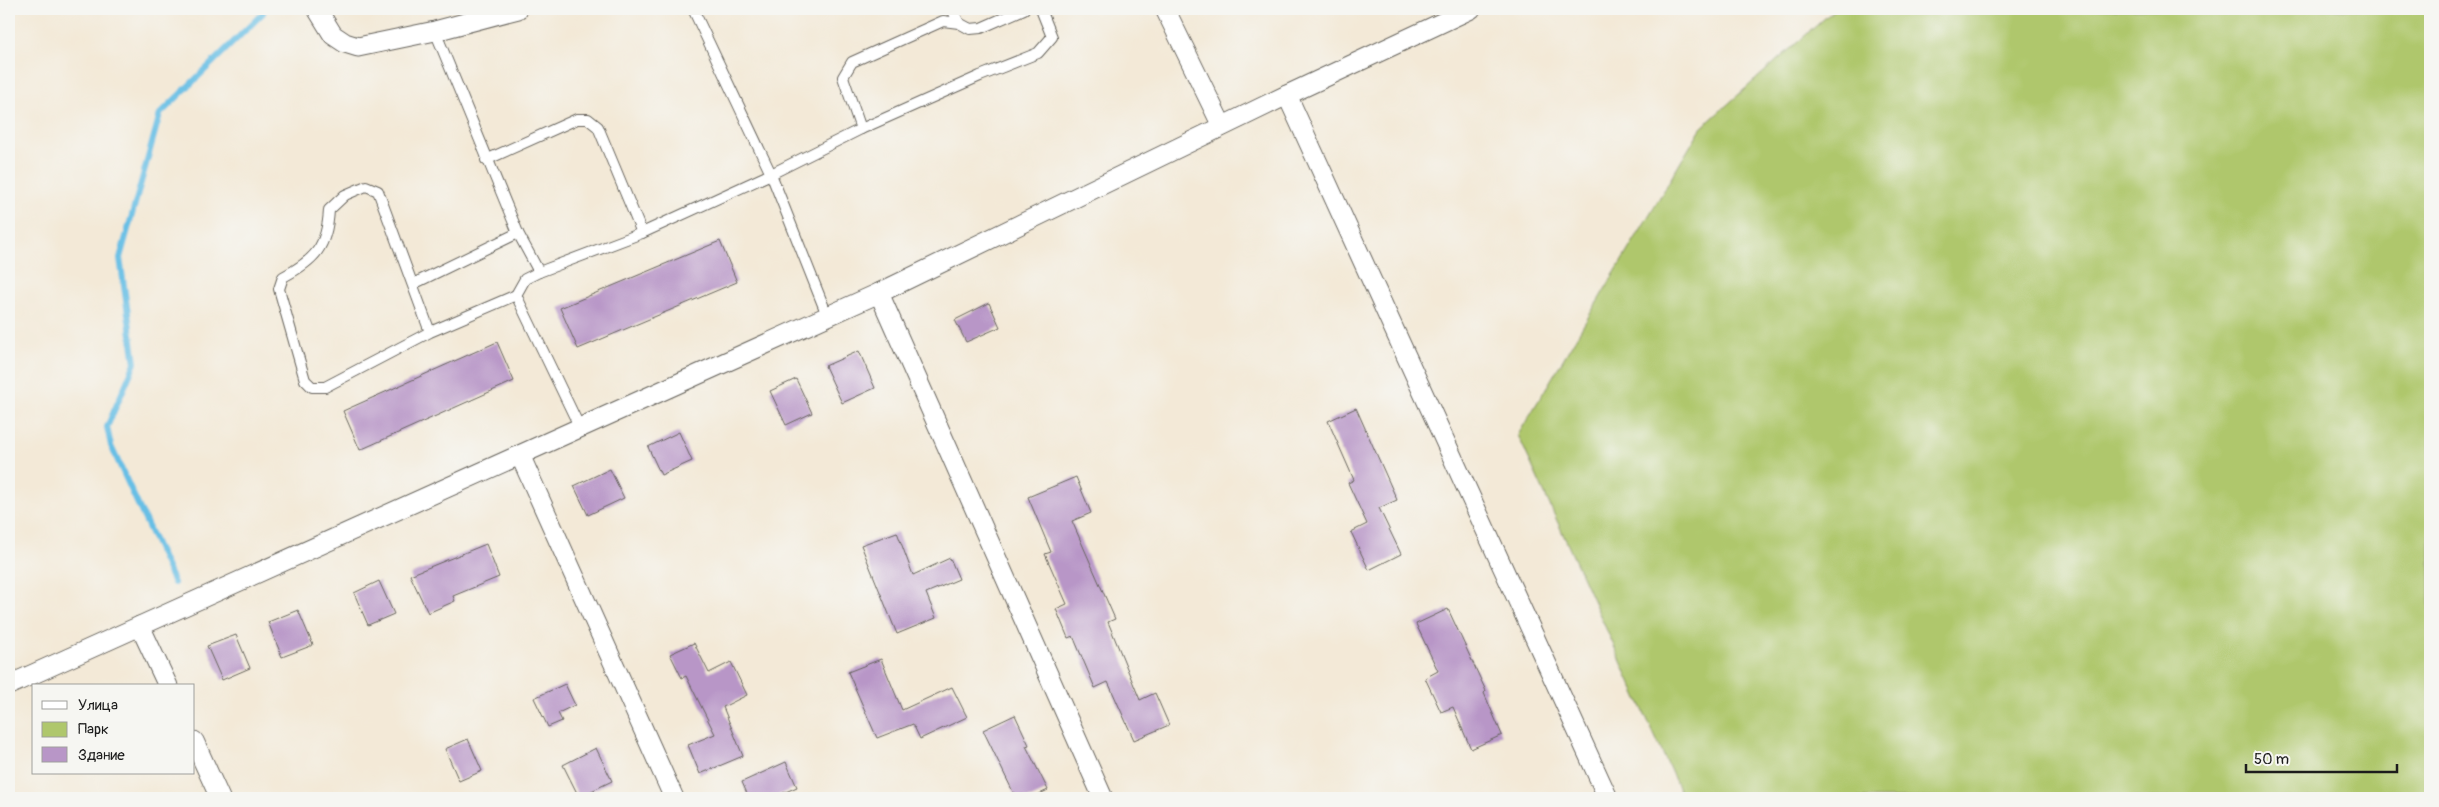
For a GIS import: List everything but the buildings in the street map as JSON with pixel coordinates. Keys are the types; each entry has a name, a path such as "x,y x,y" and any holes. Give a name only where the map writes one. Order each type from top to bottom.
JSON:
{"street":[{"path":"318,9 333,35 345,43 358,47 436,31 518,9"},
{"path":"1164,9 1222,126"},
{"path":"9,685 879,293 1222,126 1471,9"},
{"path":"1287,95 1608,798"},
{"path":"879,293 1103,798"},
{"path":"520,455 674,798"},
{"path":"140,626 167,684"},
{"path":"195,743 220,798"}],"lane":[{"path":"693,9 771,174 827,315"},
{"path":"952,9 959,22"},
{"path":"861,129 843,77 852,62 942,21 959,22 970,29 981,28 1024,9"},
{"path":"430,332 378,191 366,186 345,195 330,210 328,229 319,250 304,266 283,277 279,289 305,380 312,387 325,387 430,332 516,295 525,279 539,272 642,233 771,174 861,129 980,76 1038,53 1052,37 1042,10"},
{"path":"436,31 486,160 518,233 539,272"},
{"path":"486,160 577,119 588,119 598,127 642,233"},
{"path":"413,284 518,233"},
{"path":"516,295 580,428"}],"green space":[{"path":"1835,9 2430,9 2430,798 1683,798 1518,435 1701,128"}],"waterway":[{"path":"174,583 111,446 107,427 135,363 120,258 160,114 263,13 264,9"}]}
